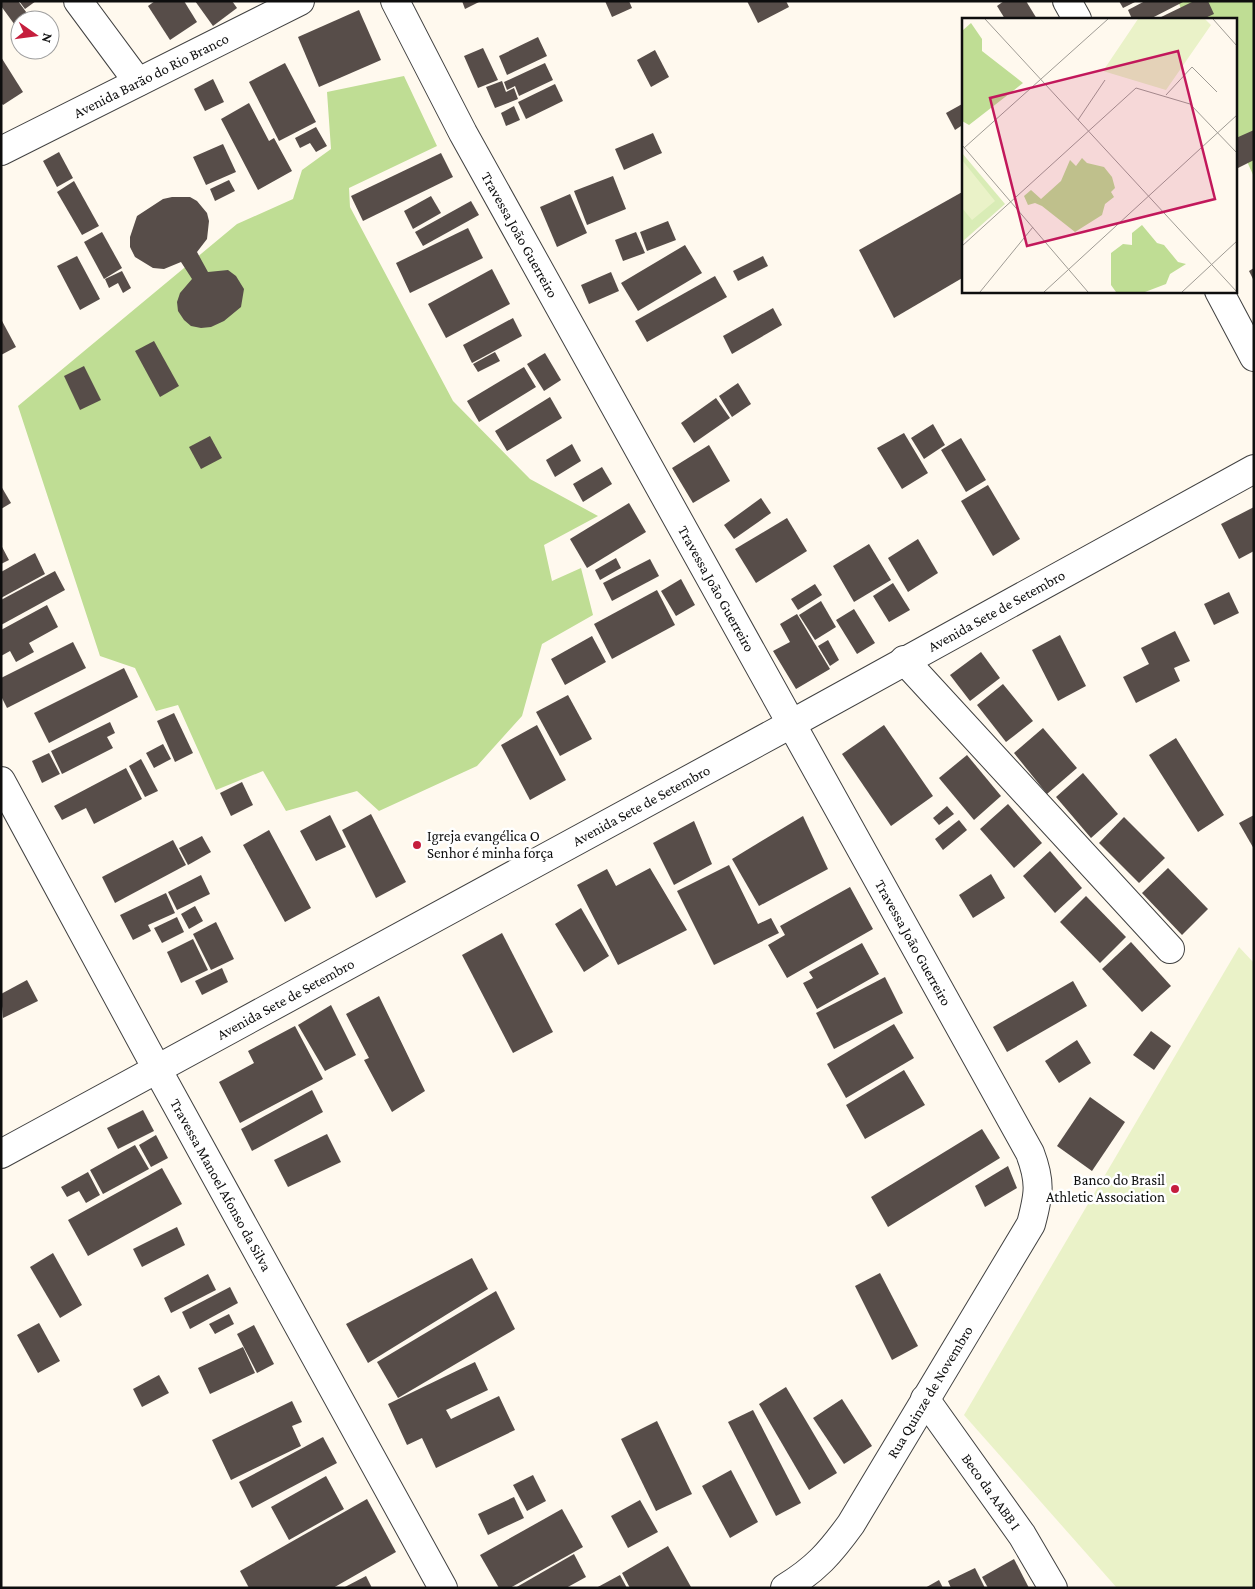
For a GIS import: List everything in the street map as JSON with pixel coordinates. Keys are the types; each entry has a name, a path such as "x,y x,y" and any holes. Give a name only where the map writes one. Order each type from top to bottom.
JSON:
{"street":[{"path":"78,1 138,82"},
{"name":"Avenida Barão do Rio Branco","path":"1,151 300,1"},
{"name":"Travessa João Guerreiro","path":"395,1 463,133 1030,1153 1038,1175"},
{"path":"1068,1 1076,18"},
{"path":"1220,292 1254,357"},
{"name":"Avenida Sete de Setembro","path":"1,1154 791,724 904,660 1254,469"},
{"path":"904,660 1170,949"},
{"name":"Travessa Manoel Afonso da Silva","path":"1,781 157,1069 443,1588"},
{"name":"Rua Quinze de Novembro","path":"785,1588 809,1573 833,1548 851,1524 1031,1224 1038,1199 1038,1175"},
{"name":"Beco da AABB I","path":"925,1400 1022,1535 1053,1588"}],"green space":[{"path":"1178,1 1254,1 1254,177 1238,141 1238,18 1185,18"},
{"path":"404,76 437,146 349,188 350,207 453,401 530,479 598,516 544,545 552,581 581,568 593,615 542,644 522,716 477,766 379,811 357,791 286,811 263,771 216,790 178,705 156,711 135,668 100,656 18,406 237,224 293,199 302,170 331,149 327,92"},
{"name":"Banco do Brasil Athletic Association","path":"1239,947 1254,963 1254,1588 1117,1588 964,1415"}],"building":[{"path":"1,1 18,1 25,10 10,10 10,18 1,6"},
{"path":"19,1 36,1 25,9"},
{"path":"155,1 184,1 197,22 170,40 148,6"},
{"path":"195,1 232,1 237,8 213,26"},
{"path":"462,1 481,1 465,9"},
{"path":"605,1 629,1 632,8 612,17"},
{"path":"747,1 786,1 789,7 758,23"},
{"path":"1004,1 1026,1 1036,18 1004,18 997,6"},
{"path":"1119,1 1137,1 1123,8"},
{"path":"1145,1 1185,1 1152,18 1132,18 1128,10"},
{"path":"1194,1 1208,1 1214,14 1205,18 1159,18"},
{"path":"359,10 381,60 319,87 298,37"},
{"path":"538,37 547,56 507,75 499,56"},
{"path":"483,48 498,80 478,88 464,56"},
{"path":"655,50 669,77 651,87 637,60"},
{"path":"1,57 23,92 3,105 1,103"},
{"path":"285,63 316,122 279,141 249,82"},
{"path":"545,63 553,80 519,96 515,86 507,90 504,82"},
{"path":"213,79 224,102 205,111 194,89"},
{"path":"502,81 506,92 514,88 518,99 495,108 486,87"},
{"path":"555,84 563,101 526,119 518,102"},
{"path":"249,103 269,141 274,138 292,171 258,190 221,119"},
{"path":"962,104 962,125 955,130 946,113"},
{"path":"514,106 520,120 506,126 501,113"},
{"path":"316,127 327,146 316,152 310,143 300,148 295,138"},
{"path":"1254,130 1254,160 1238,168 1238,137"},
{"path":"653,133 662,153 624,170 615,149"},
{"path":"223,144 236,172 206,185 193,157"},
{"path":"59,152 73,178 57,187 43,161"},
{"path":"441,153 453,177 363,221 351,196"},
{"path":"613,176 626,209 587,225 574,191"},
{"path":"229,180 235,191 215,201 210,189"},
{"path":"74,181 99,226 82,235 57,192"},
{"path":"962,192 962,278 894,318 859,250"},
{"path":"570,194 587,233 557,247 540,207"},
{"path":"431,196 441,213 413,229 404,211"},
{"path":"190,197 197,201 207,213 209,221 207,239 197,252 208,272 228,270 236,276 244,289 241,307 224,321 211,327 191,326 178,311 177,302 180,293 192,279 181,262 164,269 153,268 135,257 130,247 130,237 137,216 163,199"},
{"path":"471,201 479,215 423,246 415,232"},
{"path":"668,221 676,240 647,251 640,232"},
{"path":"468,228 483,258 410,293 396,263"},
{"path":"102,232 122,268 104,279 84,242"},
{"path":"636,232 645,253 623,261 615,240"},
{"path":"685,245 702,273 638,311 621,283"},
{"path":"77,256 100,299 80,310 57,266"},
{"path":"763,256 768,266 738,281 733,271"},
{"path":"1254,268 1254,281 1249,271"},
{"path":"492,269 510,304 446,338 428,304"},
{"path":"122,271 131,288 123,293 118,283 109,288 105,279"},
{"path":"611,272 619,291 589,304 581,285"},
{"path":"715,276 727,297 647,342 635,321"},
{"path":"773,308 782,325 732,354 723,336"},
{"path":"513,318 522,336 472,363 463,345"},
{"path":"1,319 16,347 1,355"},
{"path":"154,341 179,386 160,397 135,351"},
{"path":"495,352 500,361 478,372 473,364"},
{"path":"545,353 561,380 544,391 527,364"},
{"path":"84,366 101,400 80,410 64,376"},
{"path":"524,367 536,387 479,422 467,401"},
{"path":"738,383 751,404 732,417 719,396"},
{"path":"550,397 562,418 507,451 495,431"},
{"path":"716,398 730,418 694,443 681,423"},
{"path":"933,424 945,445 924,459 911,438"},
{"path":"904,433 928,473 902,489 877,448"},
{"path":"210,436 222,458 201,469 189,447"},
{"path":"961,438 986,480 966,492 941,450"},
{"path":"572,444 581,461 555,477 546,460"},
{"path":"709,445 730,481 693,503 672,468"},
{"path":"602,467 612,484 583,502 573,484"},
{"path":"988,485 1020,539 993,556 961,501"},
{"path":"1,486 11,503 1,509"},
{"path":"761,498 771,513 734,539 724,525"},
{"path":"629,503 646,532 587,568 570,539"},
{"path":"1254,507 1254,551 1239,559 1221,524"},
{"path":"787,518 807,551 756,583 735,549"},
{"path":"918,539 938,573 908,592 888,558"},
{"path":"869,544 891,580 854,602 833,566"},
{"path":"1,545 9,560 1,564"},
{"path":"35,553 45,574 1,598 1,572"},
{"path":"616,558 621,568 600,580 595,570"},
{"path":"650,559 659,576 612,601 603,583"},
{"path":"55,571 65,590 1,625 1,600"},
{"path":"681,579 695,605 676,616 661,591"},
{"path":"893,583 910,610 889,622 873,596"},
{"path":"815,584 822,595 798,610 791,599"},
{"path":"657,590 675,625 612,659 594,624"},
{"path":"1229,592 1239,613 1214,625 1204,604"},
{"path":"821,601 836,627 815,640 799,615"},
{"path":"47,605 58,627 29,643 34,652 16,662 10,651 1,656 1,630"},
{"path":"854,609 875,643 857,654 836,620"},
{"path":"797,614 830,669 796,689 773,651 790,642 780,624"},
{"path":"1175,631 1190,661 1174,668 1180,681 1136,703 1123,677 1149,664 1141,648"},
{"path":"1060,635 1086,686 1058,701 1032,650"},
{"path":"592,636 606,662 565,685 551,659"},
{"path":"828,640 839,660 830,666 818,646"},
{"path":"73,642 86,668 7,708 1,696 1,678"},
{"path":"981,652 1000,678 970,701 950,675"},
{"path":"124,668 138,697 49,743 34,713"},
{"path":"1003,684 1033,721 1006,742 977,705"},
{"path":"568,695 592,739 560,756 536,712"},
{"path":"174,713 193,753 175,762 157,721"},
{"path":"110,722 115,733 107,737 113,748 62,774 51,751"},
{"path":"537,725 566,780 530,800 501,745"},
{"path":"884,725 933,796 891,826 842,754"},
{"path":"1043,728 1077,768 1047,794 1014,753"},
{"path":"1176,738 1224,815 1198,832 1149,755"},
{"path":"163,744 171,759 154,768 146,753"},
{"path":"49,753 60,774 42,783 32,761"},
{"path":"967,755 1001,796 974,820 939,778"},
{"path":"141,759 158,791 145,797 129,766"},
{"path":"126,768 142,799 94,824 86,808 62,820 54,806"},
{"path":"1083,773 1118,814 1091,838 1056,797"},
{"path":"242,782 253,805 231,816 220,793"},
{"path":"1008,804 1042,843 1014,868 980,829"},
{"path":"947,806 954,814 939,825 933,818"},
{"path":"371,814 406,882 376,898 342,830"},
{"path":"330,815 346,847 316,861 300,831"},
{"path":"1254,815 1254,849 1239,823"},
{"path":"803,816 828,869 759,906 732,859"},
{"path":"1124,817 1165,858 1139,883 1099,843"},
{"path":"959,820 967,830 943,850 935,839"},
{"path":"694,821 712,864 674,885 653,843"},
{"path":"269,830 311,908 285,922 243,845"},
{"path":"202,836 211,852 188,865 179,848"},
{"path":"173,840 186,865 115,903 102,877"},
{"path":"1050,851 1082,888 1055,913 1023,876"},
{"path":"729,865 758,924 771,918 779,933 714,965 677,891"},
{"path":"650,868 687,930 618,965 577,885 607,869 616,886"},
{"path":"1168,868 1208,909 1182,935 1142,893"},
{"path":"991,874 1005,898 973,918 959,895"},
{"path":"201,875 210,894 177,910 168,892"},
{"path":"850,887 873,929 787,978 768,945 785,935 780,926"},
{"path":"166,893 175,913 148,925 151,931 133,940 120,915"},
{"path":"1086,896 1126,937 1100,963 1060,922"},
{"path":"195,906 203,921 189,929 181,914"},
{"path":"581,908 609,956 584,972 555,924"},
{"path":"177,917 184,932 162,943 154,928"},
{"path":"216,922 234,959 211,970 193,934"},
{"path":"502,933 553,1032 513,1053 462,955"},
{"path":"193,939 208,970 181,983 167,952"},
{"path":"1131,942 1171,986 1142,1012 1102,969"},
{"path":"862,943 879,974 817,1009 803,983 813,978 809,972"},
{"path":"222,968 228,982 202,995 195,981"},
{"path":"885,977 903,1013 834,1049 816,1013"},
{"path":"27,980 38,1001 3,1018 1,994"},
{"path":"1073,981 1087,1006 1007,1052 993,1027"},
{"path":"379,996 425,1091 392,1112 364,1060 369,1058 346,1014"},
{"path":"331,1005 356,1055 325,1071 298,1025"},
{"path":"894,1024 914,1058 846,1098 827,1064"},
{"path":"295,1026 323,1079 240,1123 219,1082 254,1063 248,1051"},
{"path":"1151,1031 1171,1046 1154,1070 1133,1055"},
{"path":"1077,1040 1091,1063 1059,1083 1045,1061"},
{"path":"904,1070 925,1105 865,1139 846,1105"},
{"path":"312,1090 323,1112 252,1151 241,1129"},
{"path":"1090,1097 1125,1122 1092,1171 1057,1146"},
{"path":"143,1110 154,1131 118,1149 107,1128"},
{"path":"982,1129 1000,1158 888,1227 871,1197"},
{"path":"327,1134 341,1162 288,1187 274,1160"},
{"path":"156,1135 168,1158 151,1167 139,1145"},
{"path":"135,1145 149,1169 103,1194 90,1170"},
{"path":"1008,1166 1017,1188 985,1207 975,1186"},
{"path":"162,1168 182,1204 88,1256 68,1220"},
{"path":"88,1172 100,1195 86,1203 79,1191 67,1197 61,1187"},
{"path":"177,1227 185,1245 142,1267 133,1249"},
{"path":"53,1253 82,1305 60,1318 30,1267"},
{"path":"472,1258 488,1289 368,1363 346,1324"},
{"path":"880,1273 918,1346 892,1360 855,1286"},
{"path":"208,1274 216,1290 171,1313 164,1298"},
{"path":"230,1287 238,1303 190,1329 182,1312"},
{"path":"496,1291 515,1329 398,1398 377,1362"},
{"path":"229,1314 234,1324 215,1334 209,1324"},
{"path":"39,1323 60,1361 38,1373 17,1335"},
{"path":"254,1325 274,1364 257,1373 237,1334"},
{"path":"243,1347 255,1373 210,1394 198,1368"},
{"path":"475,1362 488,1390 446,1410 451,1419 499,1396 515,1430 436,1468 422,1438 407,1445 388,1404"},
{"path":"159,1375 169,1393 142,1407 133,1389"},
{"path":"786,1387 837,1473 809,1490 759,1404"},
{"path":"842,1399 872,1446 844,1464 813,1418"},
{"path":"292,1401 302,1422 292,1426 301,1446 231,1480 212,1440"},
{"path":"753,1410 801,1503 776,1516 728,1422"},
{"path":"657,1421 692,1494 656,1511 621,1439"},
{"path":"323,1437 337,1463 252,1508 239,1482"},
{"path":"731,1470 758,1522 730,1538 702,1486"},
{"path":"533,1475 546,1501 527,1511 513,1485"},
{"path":"326,1476 344,1509 289,1540 271,1507"},
{"path":"514,1497 524,1518 488,1535 478,1514"},
{"path":"367,1499 396,1552 333,1588 249,1588 240,1571"},
{"path":"640,1500 658,1532 628,1548 611,1516"},
{"path":"562,1509 583,1547 510,1588 499,1588 480,1555"},
{"path":"668,1546 691,1587 630,1588 622,1573"},
{"path":"574,1554 586,1577 566,1588 515,1588"},
{"path":"1014,1559 1029,1588 988,1588 982,1577"},
{"path":"975,1568 985,1588 951,1588 948,1581"},
{"path":"620,1575 627,1588 596,1588"},
{"path":"366,1576 372,1588 343,1588"},
{"path":"939,1580 943,1588 925,1588"}],"place":[{"name":"Igreja evangélica O Senhor é minha força","path":"417,845"},
{"name":"Banco do Brasil Athletic Association","path":"1175,1189"}]}
